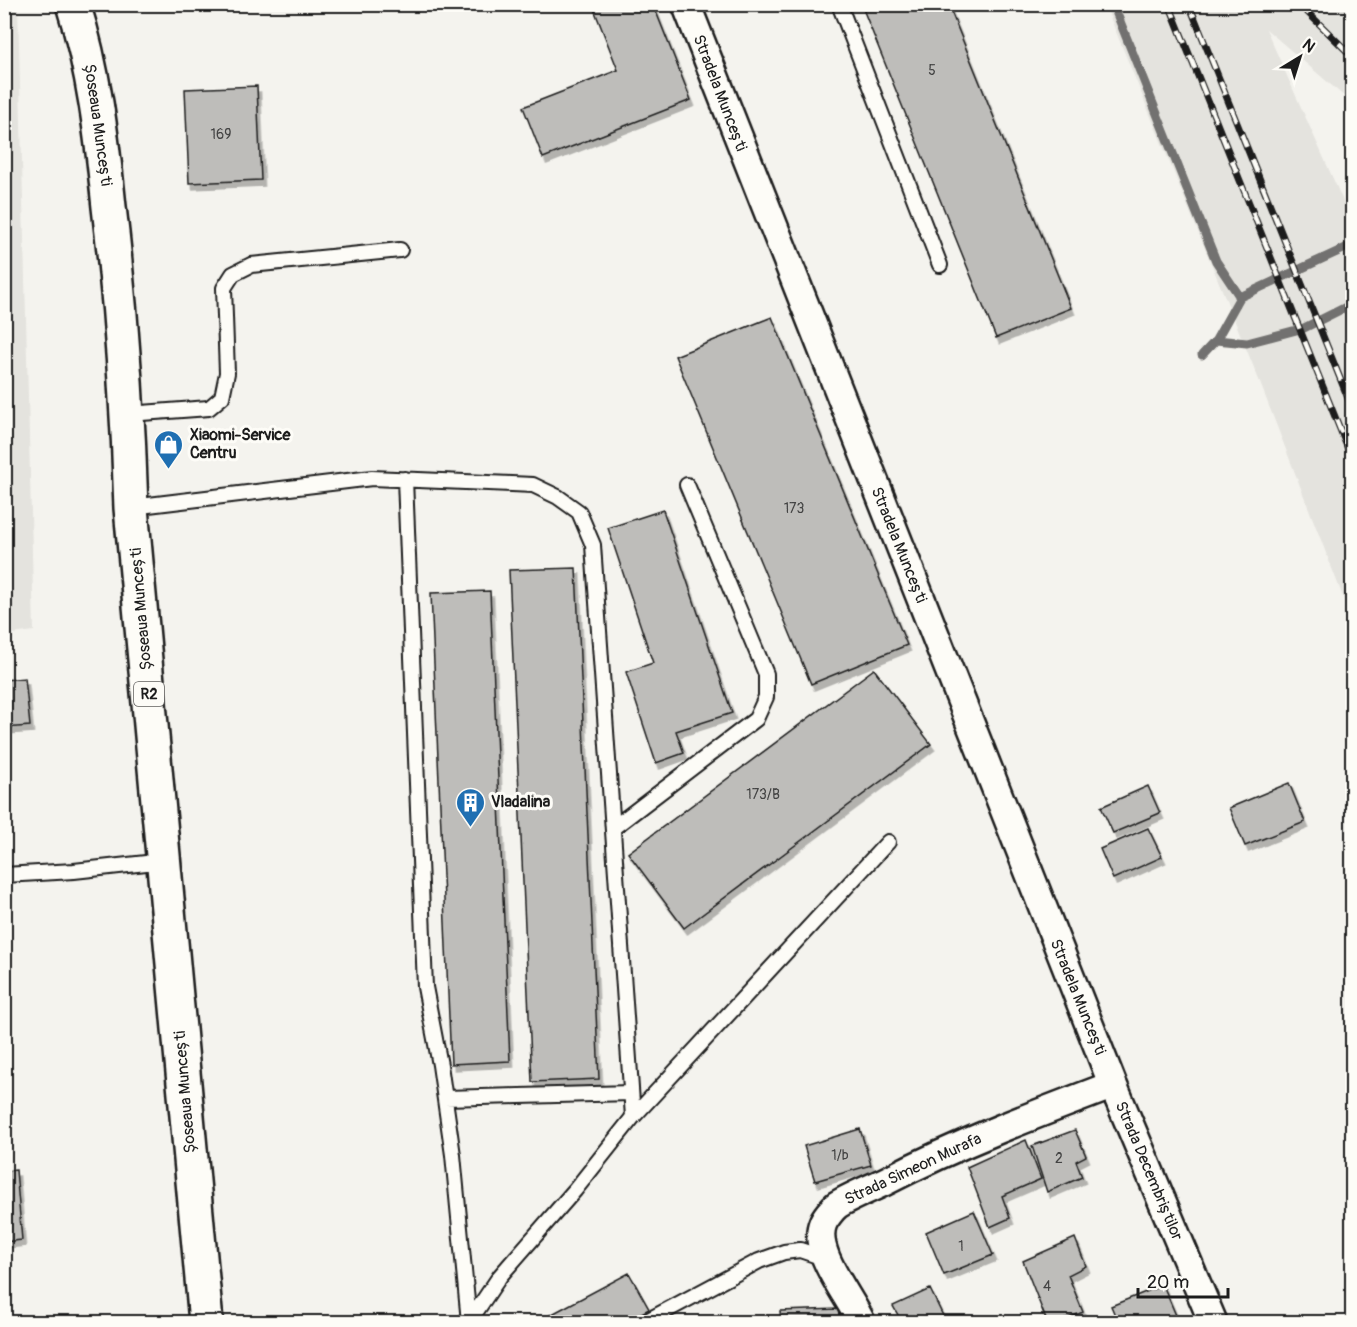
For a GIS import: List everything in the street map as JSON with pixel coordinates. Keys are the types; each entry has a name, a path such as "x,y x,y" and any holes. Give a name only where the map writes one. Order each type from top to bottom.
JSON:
{"main road":[{"name":"Șoseaua Muncești","path":"73,4 90,66 99,117 116,266 128,414 131,507 206,1323"}],"street":[{"name":"Stradela Muncești","path":"686,4 1113,1085"},
{"name":"Strada Simeon Murafa","path":"861,1323 854,1305 824,1258 821,1240 823,1223 836,1206 907,1170 1014,1123 1113,1085"},
{"name":"Strada Decembriștilor","path":"1113,1085 1213,1323"}],"lane":[{"path":"839,4 940,265"},
{"path":"128,414 209,408 222,397 227,373 224,288 233,274 251,265 400,250"},
{"path":"131,507 372,478 532,484 558,497 579,512 593,545 633,1117"},
{"path":"405,479 425,987 453,1155 469,1322"},
{"path":"613,828 756,719 766,697 766,674 687,485"},
{"path":"469,1322 500,1276 575,1191 633,1117 888,842"},
{"path":"4,875 74,871 164,861"},
{"path":"445,1098 631,1093"},
{"path":"645,1323 759,1261 784,1252 800,1250 824,1258"}],"shaded area":[{"path":"4,5 18,5 34,631 5,635"},
{"path":"1105,5 1352,5 1352,103 1266,29 1352,221 1352,620 1257,375"}],"building":[{"path":"592,4 653,4 691,100 543,158 523,107 618,70"},
{"path":"861,4 948,4 1071,308 996,338"},
{"path":"257,86 261,180 189,183 185,89"},
{"path":"772,317 907,645 811,684 675,356"},
{"path":"663,510 732,713 676,731 684,753 656,763 626,672 653,663 608,528"},
{"path":"576,568 599,1079 532,1082 509,570"},
{"name":"Vladalina","path":"490,591 510,1061 451,1064 431,593"},
{"path":"874,669 931,744 684,928 628,853"},
{"path":"25,678 30,726 4,728 4,680"},
{"path":"1289,783 1305,822 1245,846 1229,808"},
{"path":"1148,786 1160,813 1113,833 1101,807"},
{"path":"1148,828 1162,857 1113,879 1100,849"},
{"path":"860,1129 871,1165 815,1181 804,1146"},
{"path":"1075,1130 1086,1156 1076,1161 1082,1177 1047,1192 1032,1146"},
{"path":"1026,1140 1041,1179 1002,1196 1010,1218 990,1227 967,1167"},
{"path":"16,1170 22,1240 4,1242 4,1171"},
{"path":"974,1211 993,1255 944,1275 926,1232"},
{"path":"1075,1238 1086,1266 1068,1275 1083,1312 1059,1322 1047,1322 1023,1261"},
{"path":"629,1273 649,1309 625,1322 537,1322"},
{"path":"1163,1285 1178,1320 1118,1322 1111,1306"},
{"path":"930,1289 946,1322 902,1322 893,1306"},
{"path":"838,1309 840,1322 781,1322 780,1311"}],"waterway":[{"path":"1113,4 1216,261 1240,297 1352,245"},
{"path":"1202,355 1216,340 1240,297"},
{"path":"1216,340 1247,343 1304,328 1352,304"}],"railway":[{"path":"1169,4 1352,459"},
{"path":"1189,4 1352,408"},
{"path":"1299,4 1352,56"}],"place":[{"name":"Xiaomi-Service Centru","path":"169,470"},
{"name":"Vladalina","path":"470,828"}]}
